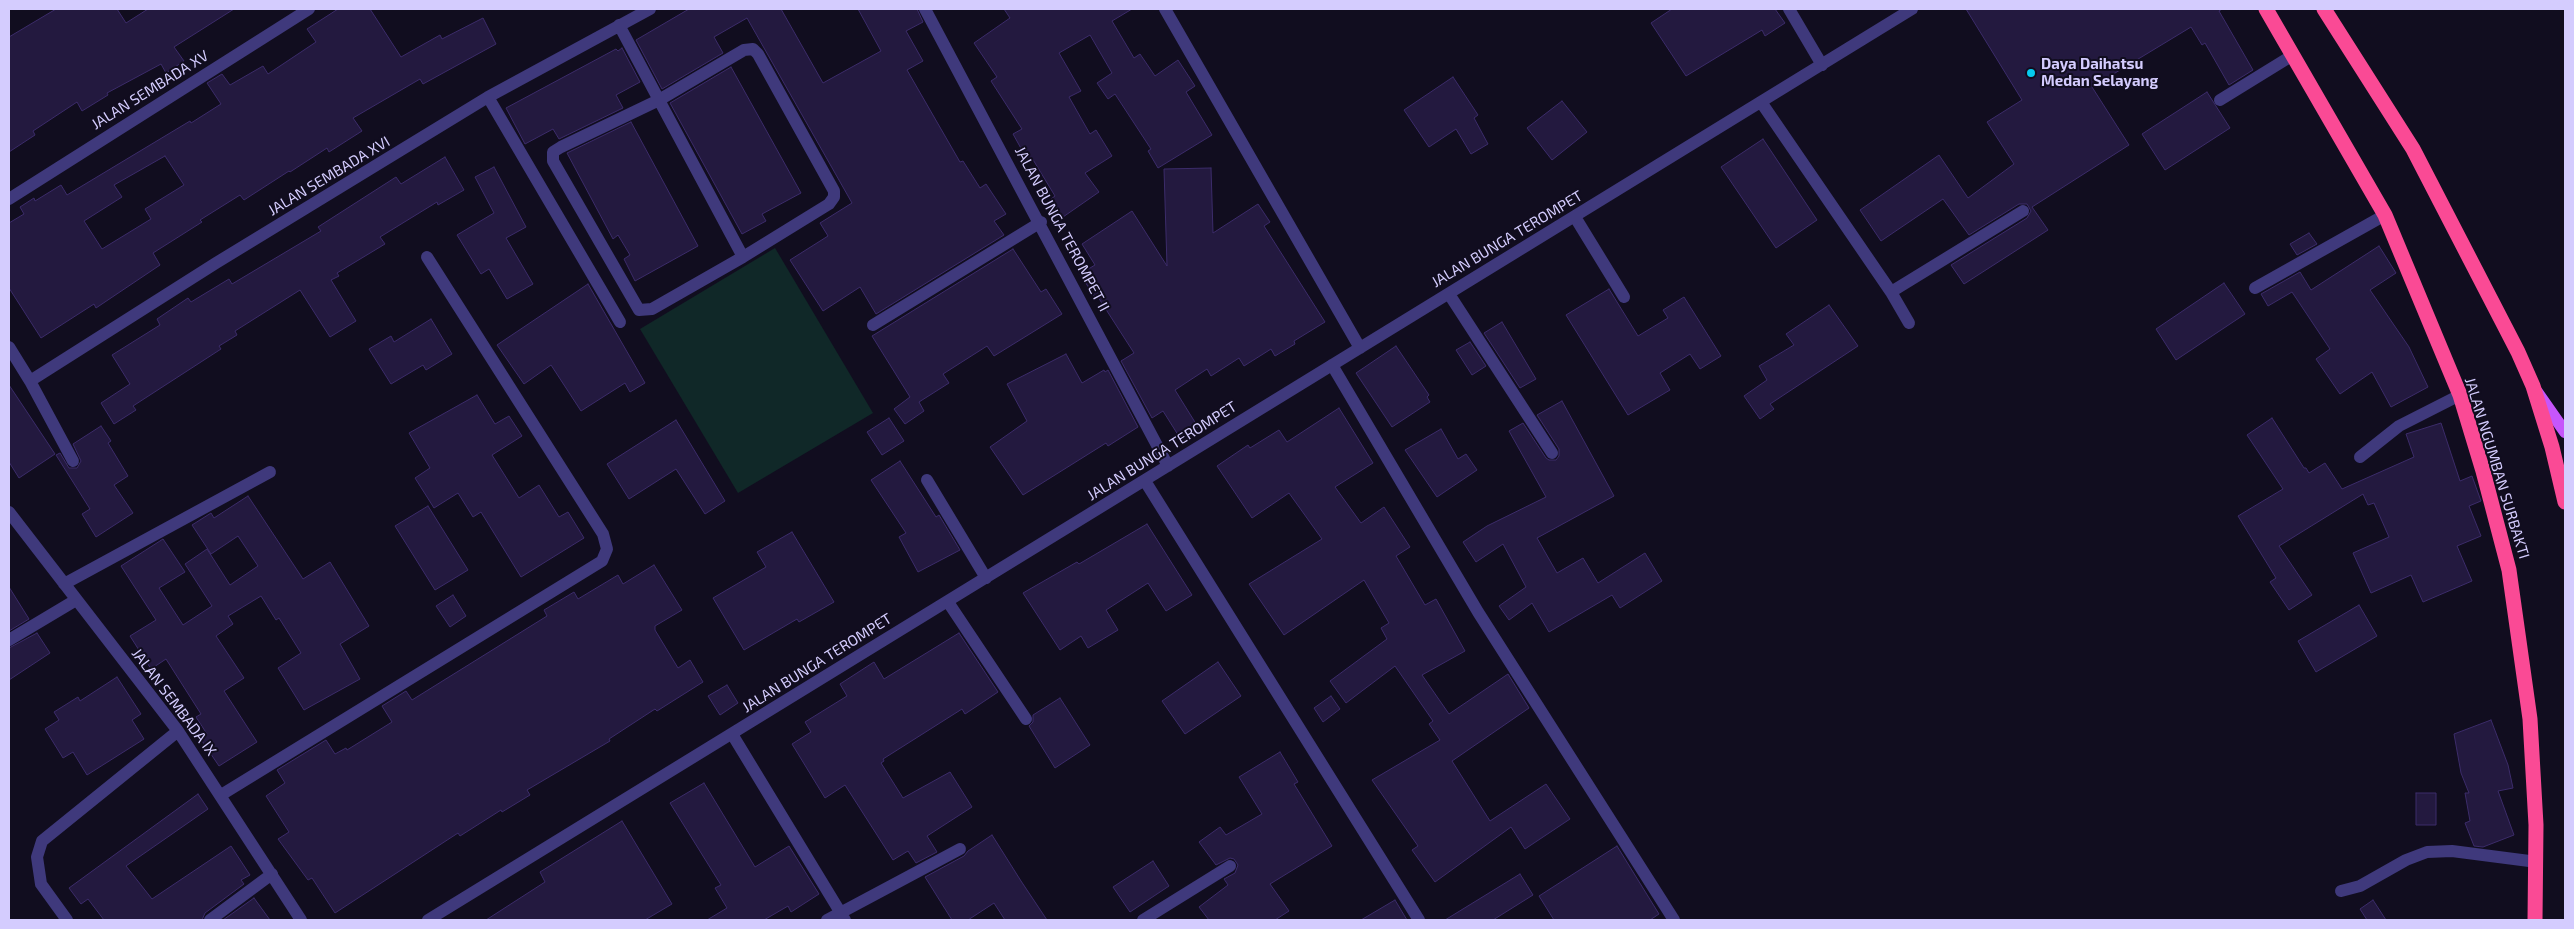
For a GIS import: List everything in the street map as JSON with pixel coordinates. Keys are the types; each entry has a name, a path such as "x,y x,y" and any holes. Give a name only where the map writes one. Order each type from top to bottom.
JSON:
{"highway":[{"name":"JALAN NGUMBAN SURBAKTI","path":"2266,9 2385,215 2460,396 2509,570 2530,719 2537,862 2535,920"},
{"path":"2324,9 2427,173 2533,386 2552,447 2565,502"}],"main road":[{"path":"2533,386 2565,432"}],"street":[{"name":"JALAN SEMBADA XV","path":"9,198 309,9"},
{"name":"JALAN SEMBADA XVI","path":"30,381 216,263 488,97 650,9"},
{"name":"JALAN BUNGA TEROMPET II","path":"925,9 1040,222 1168,466"},
{"path":"1165,9 1360,348"},
{"path":"1789,9 1822,65"},
{"name":"JALAN BUNGA TEROMPET","path":"428,920 1912,9"},
{"path":"619,25 743,257"},
{"path":"753,49 758,54 834,191 834,197 829,204 743,257 652,309 639,310 553,160 553,152 659,100 744,50 753,49"},
{"path":"2220,100 2292,56"},
{"path":"488,97 620,322"},
{"path":"1761,102 1891,292 1909,323"},
{"path":"1891,292 2023,211"},
{"path":"2255,288 2385,215"},
{"path":"1575,217 1624,297"},
{"path":"873,325 1040,222"},
{"path":"221,795 602,561 607,549 604,534 427,257"},
{"path":"1449,294 1552,453"},
{"path":"9,347 30,381 73,461"},
{"path":"1332,365 1478,612 1673,920"},
{"path":"2360,457 2399,426 2460,396"},
{"path":"64,584 270,472"},
{"path":"927,480 986,578"},
{"path":"1144,480 1419,920"},
{"name":"JALAN SEMBADA IX","path":"9,512 178,731 301,920"},
{"path":"9,640 76,600"},
{"path":"948,602 1026,719"},
{"path":"67,920 41,884 37,858 42,841 178,731"},
{"path":"732,734 843,916"},
{"path":"827,920 843,916 960,849"},
{"path":"2341,892 2360,886 2406,860 2427,852 2452,851 2537,862"},
{"path":"1143,920 1230,866"},
{"path":"210,920 272,874"}],"green space":[{"path":"775,248 873,413 738,493 640,329"}],"building":[{"path":"56,9 117,9 126,23 148,9 234,9 174,47 184,61 166,73 161,64 107,93 108,95 82,111 77,102 33,131 35,135 9,152 9,37"},
{"path":"338,9 370,9 401,57 440,35 442,39 483,18 496,44 423,84 420,79 353,118 362,131 329,152 327,148 244,200 240,195 200,220 202,222 153,253 160,265 96,308 94,304 41,338 9,288 9,223 24,214 20,207 34,198 35,201 61,185 67,195 190,121 191,123 221,104 207,83 222,74 230,85 263,66 268,74 316,42 307,29","holes":["165,156 184,185 145,209 151,219 102,249 84,221 122,197 114,185"]},
{"path":"689,9 781,9 823,83 881,51 858,9 917,9 923,22 906,31 923,61 907,70 960,162 963,161 980,188 986,184 1006,214 994,221 1004,235 876,314 860,287 823,311 790,260 828,236 820,223 852,203 747,18 714,37 723,53 662,89 636,40"},
{"path":"1004,9 1132,9 1112,21 1134,58 1140,54 1155,76 1178,60 1195,86 1186,92 1212,135 1158,168 1148,151 1151,149 1115,94 1108,99 1097,83 1112,73 1090,35 1059,53 1081,91 1069,97 1090,134 1096,130 1112,156 1085,173 1099,192 1063,217 1051,199 1055,196 1032,158 1028,161 1013,134 1022,129 991,81 997,77 974,43 1010,18"},
{"path":"1672,9 1775,9 1785,23 1765,36 1762,30 1686,76 1651,23"},
{"path":"1966,9 2222,9 2219,11 2253,70 2229,85 2205,43 2202,45 2191,27 2092,87 2129,145 2032,207 2048,230 1964,284 1951,265 2027,218 2031,211 2027,204 2019,204 1969,235 1943,199 1881,241 1860,210 1939,155 1968,198 2014,164 1987,122 2022,100"},
{"path":"622,48 640,82 616,95 623,108 559,139 553,129 525,144 506,108 616,49 618,51"},
{"path":"731,67 801,193 762,214 766,221 742,234 670,103"},
{"path":"1453,77 1478,115 1474,118 1488,144 1471,154 1456,129 1429,147 1404,110"},
{"path":"2207,92 2230,128 2165,170 2142,134"},
{"path":"1562,101 1587,132 1552,160 1527,128"},
{"path":"631,122 698,246 635,281 624,259 630,255 618,235 613,239 567,153"},
{"path":"1763,139 1817,220 1776,248 1721,167"},
{"path":"445,157 464,190 438,205 437,202 380,237 385,244 337,273 339,276 331,280 356,321 330,337 300,290 235,331 237,335 219,346 221,349 133,406 136,410 114,424 101,403 130,384 112,355 160,325 157,319 188,298 191,302 229,279 232,284 321,231 318,227 396,177 401,184"},
{"path":"494,167 526,227 506,238 533,284 507,299 489,269 481,274 457,235 494,213 475,177"},
{"path":"1211,168 1213,233 1258,204 1270,222 1264,226 1325,322 1294,341 1295,344 1275,356 1271,349 1244,366 1239,358 1211,376 1207,369 1175,390 1198,427 1180,438 1163,411 1152,418 1121,361 1134,353 1098,297 1096,299 1080,274 1095,265 1082,244 1132,211 1167,266 1164,169"},
{"path":"2309,233 2317,244 2297,255 2290,244"},
{"path":"2379,246 2396,273 2370,290 2409,347 2428,387 2391,407 2372,372 2340,394 2316,359 2330,349 2292,292 2268,306 2261,294 2300,272 2311,290"},
{"path":"1013,249 1041,292 1046,289 1062,314 994,356 987,346 943,374 949,383 919,402 924,411 905,424 894,409 910,397 872,336"},
{"path":"2224,283 2245,314 2176,360 2156,329"},
{"path":"588,284 645,383 630,392 625,383 581,411 551,365 524,384 497,345"},
{"path":"1609,289 1638,336 1668,318 1663,310 1684,297 1721,356 1700,369 1690,354 1660,373 1670,390 1628,415 1566,315"},
{"path":"1829,305 1858,346 1770,404 1774,409 1760,419 1744,396 1767,380 1759,366 1794,345 1786,334"},
{"path":"431,319 452,354 426,370 423,365 391,384 369,349 391,336 394,342"},
{"path":"1502,322 1536,379 1520,388 1484,333"},
{"path":"1470,342 1486,366 1472,375 1456,350"},
{"path":"1396,346 1429,395 1427,397 1430,402 1392,427 1356,373"},
{"path":"1066,354 1082,383 1104,370 1105,372 1108,370 1138,427 1108,446 1106,443 1023,495 990,447 1027,421 1007,384"},
{"path":"9,385 55,454 19,478 9,462"},
{"path":"477,395 495,424 509,416 522,436 492,455 519,498 539,485 559,517 568,512 584,538 521,577 481,512 473,517 458,493 434,508 415,478 430,468 409,433"},
{"path":"1562,401 1614,496 1537,538 1557,573 1583,558 1598,583 1645,553 1662,581 1620,608 1612,595 1549,632 1532,603 1509,620 1499,606 1526,587 1503,544 1476,562 1463,542 1487,526 1546,497 1509,431 1523,423 1546,458 1556,460 1559,456 1559,449 1537,415"},
{"path":"1339,408 1373,463 1335,487 1361,523 1384,507 1410,547 1396,556 1425,605 1436,599 1465,651 1422,675 1449,714 1508,674 1529,708 1452,761 1490,821 1546,784 1570,819 1525,849 1511,827 1435,882 1412,850 1418,846 1372,780 1440,740 1429,724 1433,721 1395,666 1346,703 1330,681 1387,639 1381,628 1389,623 1364,580 1284,635 1249,584 1322,539 1289,493 1252,518 1217,466 1248,445 1250,448 1279,430 1287,442"},
{"path":"889,418 904,441 882,455 867,432"},
{"path":"2272,418 2304,468 2309,473 2325,463 2342,489 2414,457 2406,434 2441,423 2460,481 2472,476 2481,501 2469,506 2481,536 2457,546 2472,581 2423,602 2411,575 2371,593 2353,553 2389,537 2374,503 2368,505 2363,494 2279,546 2312,595 2289,610 2270,582 2276,578 2238,516 2283,489 2247,435"},
{"path":"676,420 725,501 705,514 676,469 629,499 607,464"},
{"path":"101,426 111,441 108,443 128,476 114,485 133,513 96,537 82,514 90,509 56,455 60,453 69,468 77,468 81,461 73,444"},
{"path":"1441,429 1458,459 1466,454 1477,470 1437,497 1405,450"},
{"path":"900,461 936,517 939,515 960,550 918,572 899,537 906,533 871,480"},
{"path":"248,496 303,579 330,562 369,626 340,644 360,679 304,710 278,668 301,653 279,618 276,620 261,596 228,616 233,624 216,636 244,678 224,691 257,742 219,766 200,738 207,734 196,717 201,714 166,659 151,669 130,636 156,620 121,566 163,539 185,572 159,588 183,625 212,606 185,564 207,549 230,585 258,566 238,536 211,554 192,525 211,513 214,518"},
{"path":"428,506 468,570 435,590 395,526"},
{"path":"1147,524 1192,595 1166,611 1148,583 1106,610 1118,630 1088,648 1081,636 1060,650 1023,593 1077,562 1079,564"},
{"path":"792,532 834,602 799,622 797,619 744,650 713,598 766,567 757,552"},
{"path":"654,565 682,610 655,626 655,630 678,668 690,660 703,682 657,711 655,709 609,739 610,741 527,790 530,795 502,812 501,810 460,836 458,833 335,913 312,878 308,880 278,839 289,832 266,796 285,783 277,770 326,740 335,754 346,748 347,750 392,722 382,706 406,691 412,700 547,616 544,610 574,592 578,599 618,575 623,584"},
{"path":"9,587 29,619 9,631"},
{"path":"453,595 466,616 450,627 436,606"},
{"path":"2359,605 2377,636 2316,672 2298,641"},
{"path":"37,633 50,653 9,680 9,648"},
{"path":"959,633 998,692 965,714 962,709 883,759 884,761 881,763 903,798 950,772 972,807 927,836 937,852 916,863 908,851 893,860 845,785 825,798 792,744 811,732 805,722 847,696 840,684 874,662 884,679"},
{"path":"1218,662 1241,696 1185,734 1162,701"},
{"path":"117,677 141,714 132,720 144,739 87,775 73,752 63,758 45,729 59,720 54,712 78,697 80,701"},
{"path":"727,685 738,703 720,715 708,696"},
{"path":"1331,696 1340,709 1323,722 1314,708"},
{"path":"1060,698 1090,745 1055,768 1029,726 1033,722 1033,715"},
{"path":"2491,720 2508,765 2513,788 2498,791 2514,835 2483,847 2474,846 2465,823 2470,821 2465,793 2469,793 2461,773 2454,734"},
{"path":"1280,752 1298,782 1294,784 1332,846 1270,884 1289,911 1275,920 1209,920 1199,907 1228,885 1224,879 1235,873 1238,865 1234,859 1230,858 1216,865 1199,842 1220,827 1226,835 1262,814 1239,777"},
{"path":"704,783 755,867 789,846 819,894 791,912 788,906 764,920 707,920 727,908 715,888 721,885 670,803"},
{"path":"2416,793 2436,793 2436,825 2416,825"},
{"path":"198,794 208,809 126,866 152,899 231,846 250,875 241,880 244,884 205,913 202,920 104,920 88,899 81,904 69,888"},
{"path":"622,821 672,904 645,920 486,920 545,882 540,872"},
{"path":"992,835 1047,920 1005,920 994,903 968,920 952,920 925,877 964,856 968,851"},
{"path":"1617,846 1659,914 1650,920 1554,920 1539,896"},
{"path":"1153,861 1169,886 1130,912 1113,887"},
{"path":"1520,874 1533,895 1493,920 1445,920"},
{"path":"254,898 270,920 223,920"},
{"path":"1395,900 1407,920 1361,920"},
{"path":"2373,900 2386,920 2367,920 2360,909"}],"place":[{"name":"Daya Daihatsu Medan Selayang","path":"2031,73"}]}
